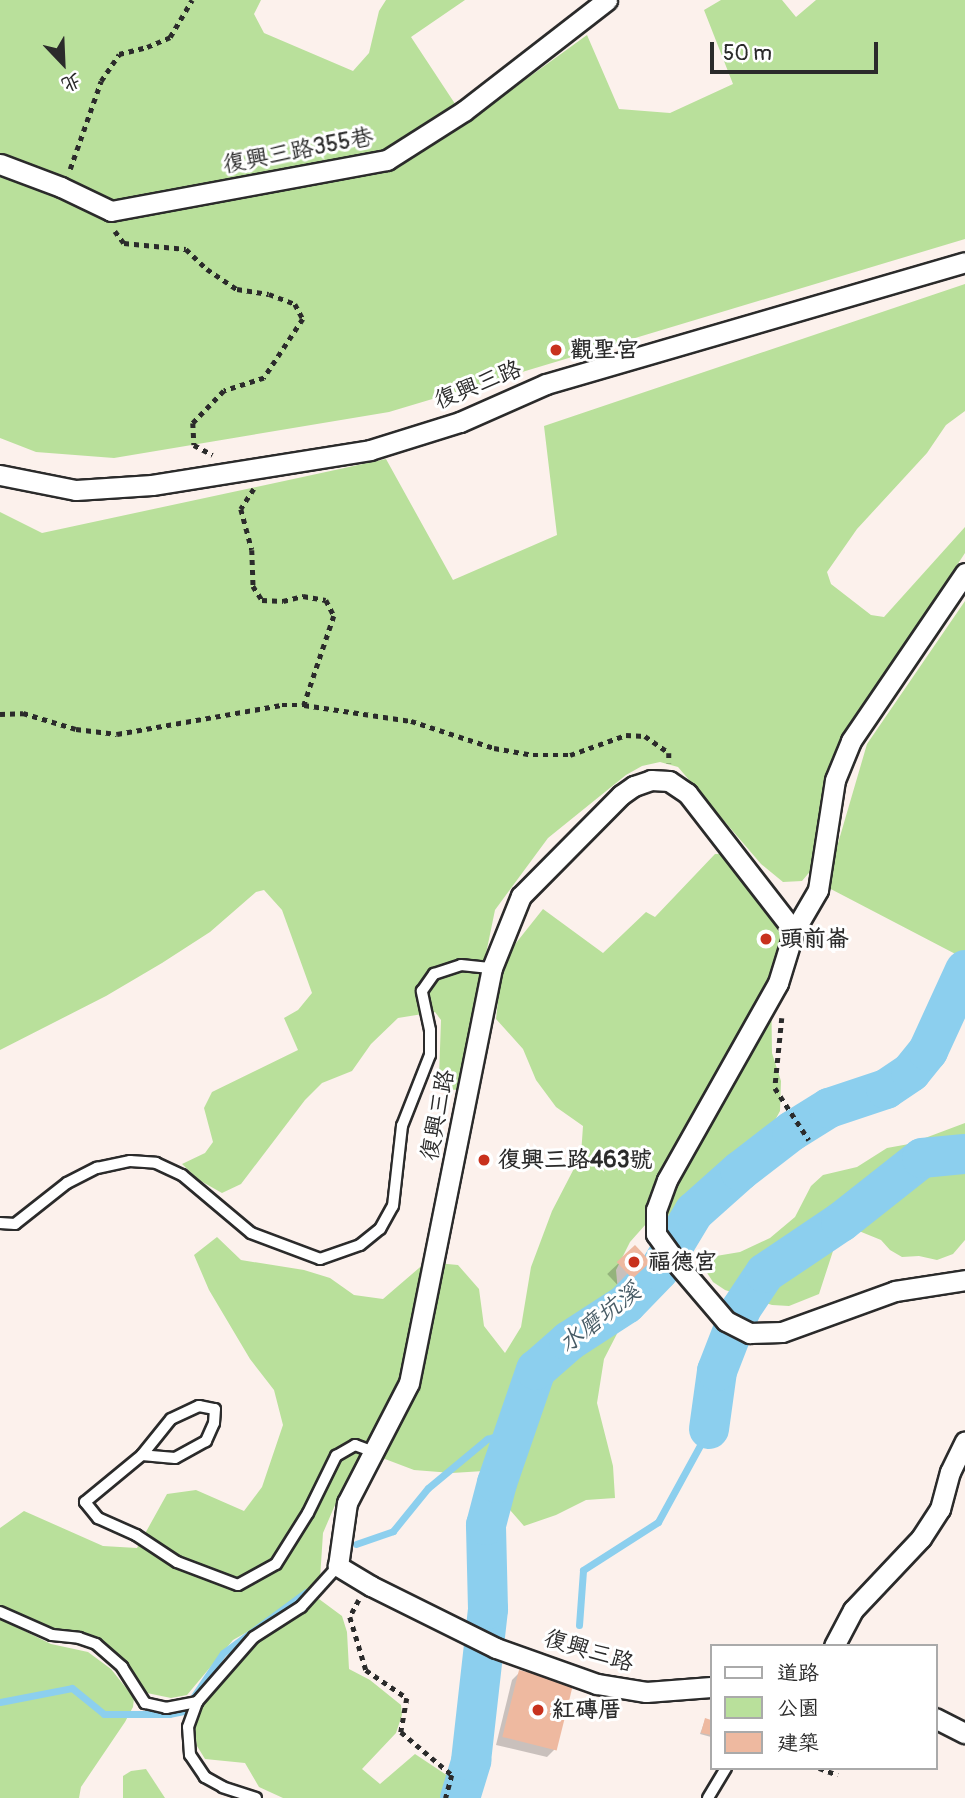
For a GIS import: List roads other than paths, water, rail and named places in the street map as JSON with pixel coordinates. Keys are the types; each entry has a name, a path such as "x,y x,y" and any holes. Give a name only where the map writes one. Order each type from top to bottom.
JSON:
{"street":[{"name":"復興三路355巷","path":"0,164 61,187 111,211 387,160 464,111 607,0"},
{"name":"復興三路","path":"0,475 76,490 152,485 370,450 460,422 546,384 965,262"},
{"path":"965,573 852,741 835,780 818,890 794,931 778,983 667,1180 656,1210 656,1234 679,1266 726,1321 750,1333 782,1332 895,1292 965,1280"},
{"name":"復興三路","path":"710,1687 646,1692 597,1684 496,1648 371,1586 338,1566 347,1503 409,1383 492,968 521,896 621,795 634,786 651,780 668,781 687,793 794,931"},
{"path":"835,1644 853,1610 921,1538 940,1509 950,1472 965,1441"},
{"path":"937,1719 965,1733"}],"lane":[{"path":"0,1223 15,1224 67,1183 97,1168 130,1161 156,1163 182,1174 251,1233 320,1259 360,1245 380,1229 393,1206 402,1126 430,1055 430,1030 422,991 434,974 447,969 461,965 492,968"},
{"path":"142,1455 175,1458 206,1441 214,1423 215,1409 199,1406 171,1419 142,1455 85,1502 98,1518 136,1535 177,1562 238,1585 276,1564 308,1513 336,1456 355,1446 374,1452"},
{"path":"256,1798 223,1787 205,1777 190,1755 188,1727 196,1702 254,1637 301,1607 338,1566"},
{"path":"0,1612 52,1635 79,1638 96,1644 122,1667 145,1703 170,1707 196,1702"},
{"path":"708,1798 725,1770"}],"waterway":[{"name":"水磨坑溪","path":"460,1798 471,1761 488,1609 486,1525 497,1483 536,1370 569,1341 626,1304 659,1270 694,1212 740,1171 792,1131 829,1108 886,1089 911,1072 928,1051 965,970"},
{"path":"709,1429 717,1371 741,1309 765,1273 841,1222 922,1158 965,1154"},
{"path":"579,1625 583,1570 658,1522 709,1429"},
{"path":"356,1544 393,1531 428,1488 487,1439 515,1430"},
{"path":"0,1702 72,1688 104,1714 169,1714 184,1711 223,1653 306,1592"}],"place":[{"name":"觀聖宮","path":"556,350"},
{"name":"頭前崙","path":"766,939"},
{"name":"復興三路463號","path":"484,1160"},
{"name":"福德宮","path":"634,1262"},
{"name":"紅磚厝","path":"538,1710"}]}
